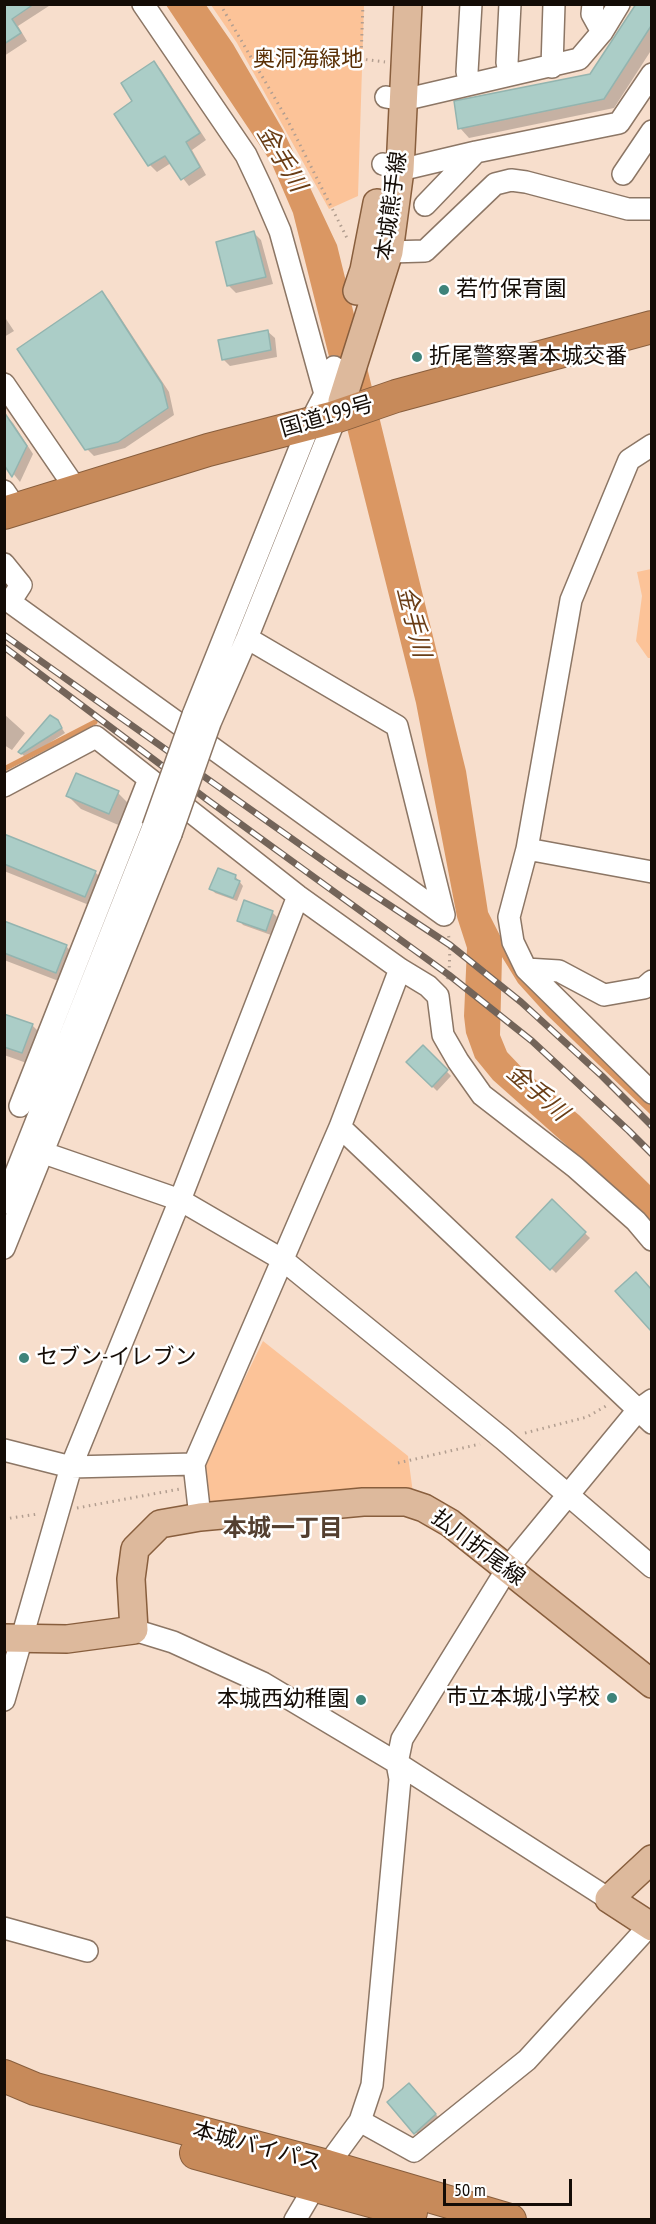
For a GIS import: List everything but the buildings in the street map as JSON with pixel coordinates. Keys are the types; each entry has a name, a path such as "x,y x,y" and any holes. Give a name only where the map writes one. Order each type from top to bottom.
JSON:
{"highway":[{"name":"国道199号","path":"9,504 78,492 328,409 396,396 651,327"},
{"name":"本城バイパス","path":"4,2076 35,2089 321,2176 386,2213 438,2220"},
{"name":"本城バイパス","path":"4,2099 510,2220"}],"main road":[{"name":"本城熊手線","path":"391,4 388,62 394,98"},
{"name":"本城熊手線","path":"334,367 365,287 389,252 394,98 408,4"},
{"name":"本城熊手線","path":"328,409 365,287 391,167"},
{"name":"払川折尾線","path":"134,1630 131,1579 135,1549 160,1524 200,1517 363,1502 406,1502 424,1508 450,1523 651,1684"},
{"path":"14,1638 67,1639 134,1630"},
{"path":"650,1927 609,1899 651,1859"}],"street":[{"path":"4,1248 35,1151 162,830 202,719 328,409 280,231 262,189 246,155 143,4"},
{"path":"467,72 471,4"},
{"path":"507,63 510,4"},
{"path":"552,67 554,4"},
{"path":"592,4 592,14 602,32"},
{"path":"394,98 552,67 579,59 602,32 619,4"},
{"path":"391,167 619,123 651,74"},
{"path":"623,174 651,131"},
{"path":"425,205 476,152"},
{"path":"389,252 425,251 495,184 511,180 628,209 651,209"},
{"path":"202,719 247,638 328,409 334,367"},
{"path":"4,384 78,492"},
{"path":"651,445 629,460 571,600 527,849 509,917 513,942 526,969 651,1093"},
{"path":"4,564 21,585 10,602 444,915"},
{"path":"247,638 397,726 444,915"},
{"path":"4,786 96,737 298,896 400,969 428,986 438,996 443,1035 482,1095 575,1167 636,1221 651,1240"},
{"path":"4,1203 35,1151 21,1107 149,779"},
{"path":"21,1107 162,830"},
{"path":"527,849 651,872"},
{"path":"4,1700 14,1638 59,1511 71,1467 180,1200 298,896"},
{"path":"200,1517 194,1464 340,1127 400,969"},
{"path":"526,969 559,972 604,994 644,988 651,981"},
{"path":"295,2220 321,2176 360,2121 372,2085 400,1779 397,1763 402,1739 507,1569 569,1496 647,1411 340,1127"},
{"path":"35,1151 180,1200 283,1260 503,1438 651,1567"},
{"path":"4,1450 71,1467 194,1464"},
{"path":"134,1630 173,1642 263,1683 397,1763 609,1899"},
{"path":"360,2121 414,2151 527,2060 650,1927"},
{"path":"4,1928 87,1951"}],"path":[{"path":"220,4 287,119 338,222 365,287"},
{"path":"363,4 361,59 388,62"},
{"path":"438,996 449,975 450,945 444,915"},
{"path":"4,1519 196,1486"}],"green space":[{"name":"奥洞海緑地","path":"211,5 364,5 358,196 329,209 237,43"},
{"path":"651,569 652,658 648,658 636,641 642,596 637,572"},
{"path":"263,1341 408,1456 413,1493 211,1508 203,1464"}],"water":[{"name":"金手川","path":"166,5 206,5 233,44 283,130 337,245 466,771 488,912 522,979 651,1105 651,1115 547,1015 518,983 502,957 500,1035 507,1052 526,1072 579,1115 651,1186 651,1230 601,1176 493,1080 475,1058 466,1033 464,1016 467,948 457,917 416,703 293,213 271,162"}],"waterway":[{"path":"4,769 95,722"}],"railway":[{"path":"4,635 339,872 450,945 521,1002 602,1076 652,1126"},
{"path":"4,647 209,801 449,975 532,1041 652,1154"}],"place":[{"name":"若竹保育園","path":"444,290"},
{"name":"折尾警察署本城交番","path":"417,357"},
{"name":"セブン-イレブン","path":"24,1358"},
{"name":"市立本城小学校","path":"612,1698"},
{"name":"本城西幼稚園","path":"361,1700"}],"district":[{"name":"本城一丁目","path":"283,1529"}]}
